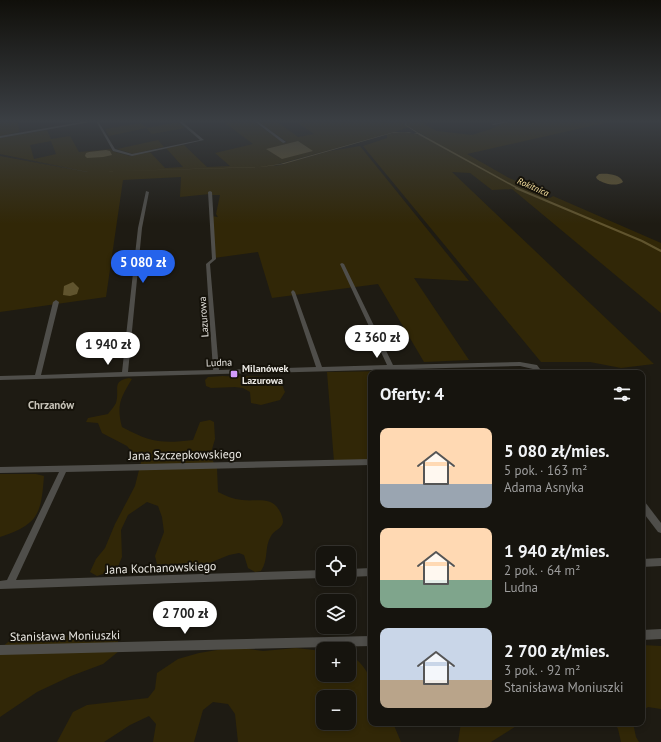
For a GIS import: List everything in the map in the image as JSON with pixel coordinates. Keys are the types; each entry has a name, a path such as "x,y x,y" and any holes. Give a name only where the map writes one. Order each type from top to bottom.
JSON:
{"street":[{"path":"125,374 140,228 147,192"},
{"name":"Lazurowa","path":"210,192 214,259 208,264 216,372"},
{"path":"342,264 391,367"},
{"path":"293,292 320,369"},
{"path":"37,377 56,302"},
{"name":"Ludna","path":"0,378 520,364 535,367 538,370"},
{"name":"Jana Szczepkowskiego","path":"0,470 368,462"},
{"path":"4,585 64,469"},
{"path":"645,509 661,529"},
{"path":"645,563 661,562"},
{"path":"356,573 368,572"},
{"name":"Jana Kochanowskiego","path":"4,585 316,574"},
{"path":"645,635 661,634"},
{"name":"Stanisława Moniuszki","path":"0,650 368,641"}],"shaded area":[{"path":"3,155 33,155 34,159 53,155 125,155 130,156 152,155 165,168 183,167 172,155 194,155 207,167 230,166 217,155 312,155 271,166 281,165 317,155 367,155 469,281 414,278 469,360 424,362 378,284 272,298 258,252 214,258 211,216 218,217 216,214 220,195 210,194 180,197 181,177 123,180 106,297 0,312 0,156 88,172"},
{"path":"85,155 112,155 87,158"},
{"path":"275,155 299,155 282,159"},
{"path":"317,155 284,164 261,167 174,170 260,167 280,164"},
{"path":"370,155 468,155 509,178 538,190 534,192 550,198 553,196 661,243 661,313 512,189 492,190 470,173 452,172 654,364 621,368 590,362 541,362"},
{"path":"599,174 609,174 619,177 623,182 614,185 603,182 596,177"},
{"path":"73,282 79,288 77,294 70,296 63,295 64,286"},
{"path":"368,371 368,462 334,462 327,372"},
{"path":"223,376 277,379 285,392 280,400 261,405 251,403 250,392 243,388 211,388 206,386 205,380 208,377"},
{"path":"123,379 132,379 122,396 119,413 122,427 148,439 172,442 193,440 200,422 210,420 214,422 215,439 210,456 217,468 218,492 239,500 267,501 276,506 279,510 283,522 280,528 272,534 269,540 265,562 261,571 255,572 248,568 244,555 239,553 229,555 212,562 201,570 165,574 158,568 155,556 164,532 162,517 158,506 147,502 128,515 121,530 122,557 117,569 97,576 90,572 96,559 105,548 115,524 135,486 142,458 140,453 132,452 127,446 102,433 98,423 86,422 88,418 108,414 116,403 118,384"},
{"path":"0,474 36,474 44,476 41,500 36,516 23,527 0,537"},
{"path":"109,631 117,635 119,651 103,664 71,676 37,692 0,717 0,649 15,636 53,637"},
{"path":"645,645 661,646 661,709 648,707 645,709"},
{"path":"235,647 263,651 296,648 316,650 316,682 356,682 356,659 368,673 368,726 394,726 401,742 238,742 235,714 228,704 213,702 203,710 194,742 153,742 156,724 149,716 130,725 104,742 57,742 73,712 87,705 148,698 155,689 157,673 178,659 199,653"},
{"path":"461,726 516,726 491,742 458,742"},
{"path":"616,726 634,726 636,737 639,742 621,742"}],"waterway":[{"name":"Rokitnica","path":"457,155 519,189"},
{"name":"Rokitnica","path":"516,188 642,241 661,251"}],"place":[{"name":"Milanówek Lazurowa","path":"234,374"}],"district":[{"name":"Chrzanów","path":"51,405"}]}
